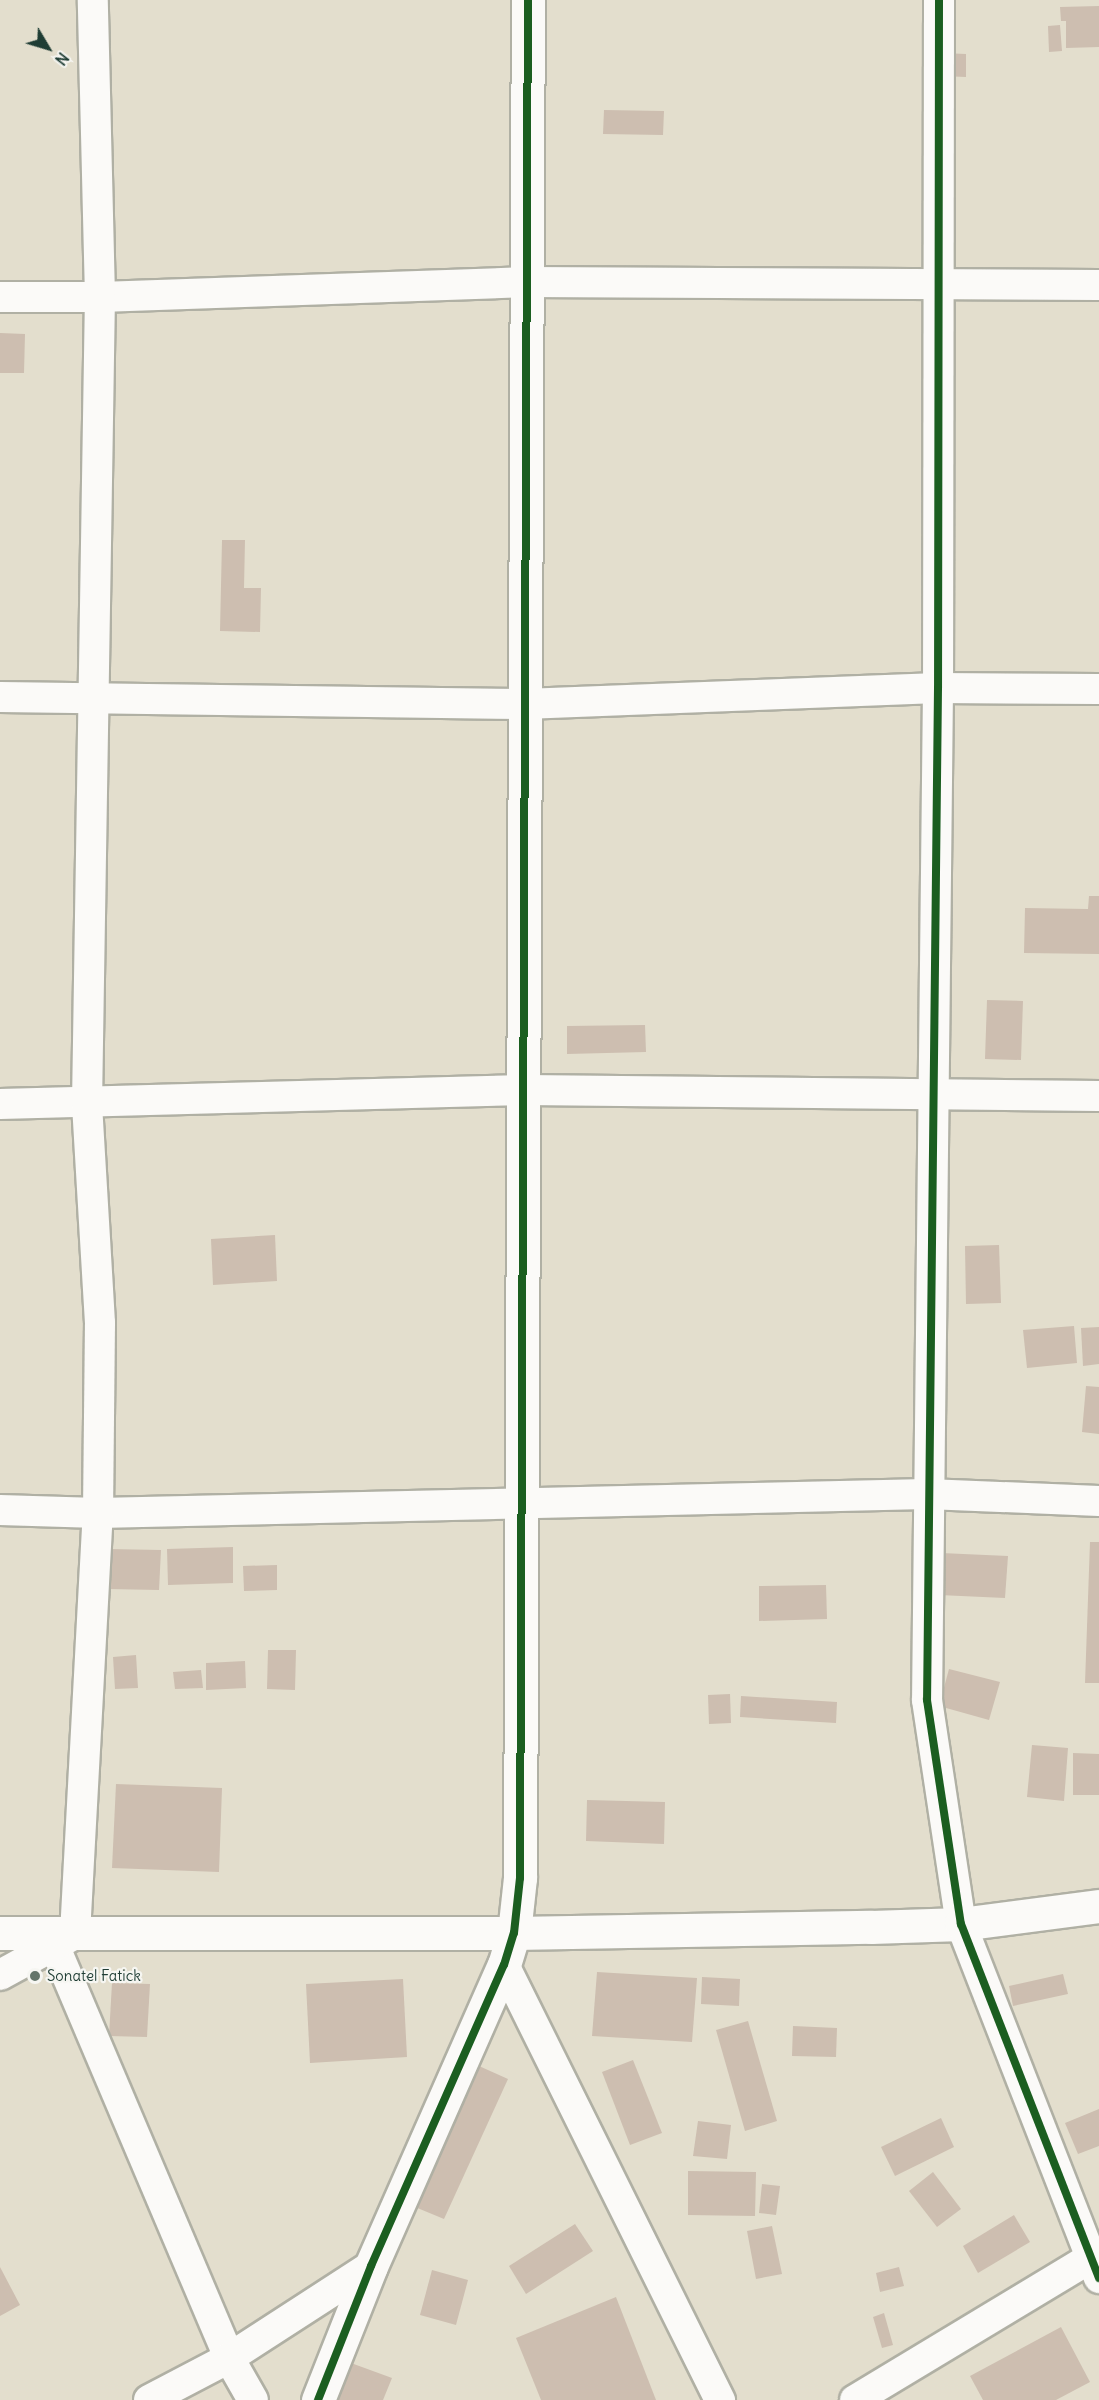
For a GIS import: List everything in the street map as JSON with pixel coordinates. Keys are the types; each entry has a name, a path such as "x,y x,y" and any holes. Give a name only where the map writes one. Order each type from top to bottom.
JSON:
{"street":[{"path":"93,0 100,297 87,1104 100,1323 98,1513 65,1940 229,2358 253,2400"},
{"path":"318,2400 371,2266 504,1965 514,1933 523,1784 524,704 528,0"},
{"path":"855,2400 1096,2263 961,1924 927,1700 927,1494 938,688 939,0"},
{"path":"0,297 100,297 527,282 1099,285"},
{"path":"0,697 524,704 938,688 1099,689"},
{"path":"0,1104 87,1104 525,1090 1099,1096"},
{"path":"0,1510 98,1513 927,1494 1099,1501"},
{"path":"0,1933 65,1940 961,1924 1099,1906"},
{"path":"0,1975 65,1940"},
{"path":"504,1965 720,2400"},
{"path":"149,2400 229,2358 371,2266"}],"building":[{"path":"1099,6 1099,47 1066,48 1066,21 1061,21 1060,7"},
{"path":"1060,25 1062,51 1049,52 1048,26"},
{"path":"942,53 966,54 966,77 941,76"},
{"path":"604,110 664,111 663,135 603,134"},
{"path":"0,333 25,334 24,373 0,373"},
{"path":"222,540 245,540 244,588 261,588 260,632 220,631"},
{"path":"1089,896 1099,896 1099,954 1024,953 1025,908 1088,909"},
{"path":"987,1000 1023,1001 1021,1060 985,1059"},
{"path":"645,1025 646,1052 567,1054 567,1026"},
{"path":"275,1235 277,1281 213,1285 211,1239"},
{"path":"999,1245 1001,1303 966,1304 965,1246"},
{"path":"1074,1326 1077,1363 1027,1368 1023,1330"},
{"path":"1099,1327 1099,1364 1083,1366 1081,1328"},
{"path":"1086,1386 1099,1387 1099,1434 1082,1432"},
{"path":"1090,1542 1099,1542 1099,1683 1085,1683"},
{"path":"233,1547 233,1583 168,1585 167,1549"},
{"path":"108,1549 161,1550 159,1590 107,1589"},
{"path":"941,1553 1008,1556 1005,1598 939,1595"},
{"path":"277,1565 277,1590 244,1591 243,1566"},
{"path":"826,1585 827,1619 759,1621 759,1586"},
{"path":"268,1650 296,1650 295,1690 267,1689"},
{"path":"136,1655 138,1688 115,1689 113,1657"},
{"path":"245,1661 246,1688 206,1690 206,1663"},
{"path":"949,1669 1000,1682 989,1720 939,1706"},
{"path":"201,1670 203,1688 175,1689 173,1672"},
{"path":"730,1694 731,1723 709,1724 708,1695"},
{"path":"741,1696 837,1702 836,1723 740,1717"},
{"path":"1032,1745 1068,1748 1064,1801 1027,1797"},
{"path":"1073,1753 1099,1754 1099,1795 1073,1795"},
{"path":"116,1784 222,1788 219,1872 112,1868"},
{"path":"587,1800 665,1802 664,1844 586,1841"},
{"path":"597,1972 697,1978 692,2042 592,2036"},
{"path":"1063,1974 1068,1994 1013,2006 1009,1986"},
{"path":"702,1977 740,1979 739,2006 701,2004"},
{"path":"403,1979 407,2057 310,2063 306,1984"},
{"path":"112,1983 150,1984 147,2037 109,2036"},
{"path":"748,2021 777,2121 745,2131 716,2030"},
{"path":"793,2026 837,2028 836,2057 792,2056"},
{"path":"633,2060 662,2133 630,2145 602,2072"},
{"path":"479,2066 508,2079 444,2219 415,2207"},
{"path":"1099,2109 1099,2146 1078,2154 1065,2123"},
{"path":"941,2118 954,2147 895,2176 881,2147"},
{"path":"698,2121 731,2125 727,2159 693,2156"},
{"path":"688,2171 756,2172 755,2216 688,2215"},
{"path":"933,2172 961,2209 937,2227 909,2191"},
{"path":"762,2184 780,2186 776,2215 759,2213"},
{"path":"1014,2215 1030,2242 978,2273 963,2246"},
{"path":"575,2224 593,2251 526,2294 509,2266"},
{"path":"772,2226 782,2274 756,2279 747,2231"},
{"path":"0,2267 20,2305 0,2316"},
{"path":"899,2267 904,2286 880,2292 876,2273"},
{"path":"432,2270 468,2280 456,2325 420,2315"},
{"path":"616,2297 656,2400 541,2400 516,2338"},
{"path":"884,2313 893,2345 882,2348 873,2317"},
{"path":"1061,2327 1090,2382 1056,2400 983,2400 970,2376"},
{"path":"351,2363 392,2378 383,2400 337,2400"}],"cycle path":[{"path":"318,2400 371,2266 504,1965 514,1933 520,1878 528,0"},
{"path":"939,0 938,688 927,1700 961,1924 1099,2278"}],"place":[{"name":"Sonatel Fatick","path":"35,1976"}]}
